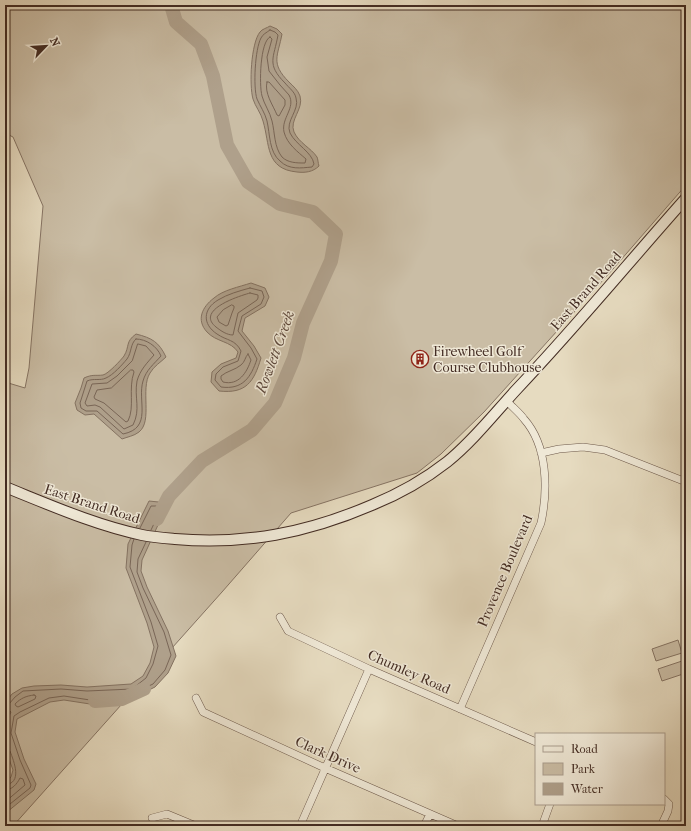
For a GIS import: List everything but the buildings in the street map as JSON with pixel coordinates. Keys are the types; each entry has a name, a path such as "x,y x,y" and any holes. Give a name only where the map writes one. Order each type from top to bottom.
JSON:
{"main road":[{"name":"East Brand Road","path":"5,487 101,524 143,535 194,540 229,540 283,534 329,522 392,496 417,483 447,462 470,440 544,361 686,198"}],"street":[{"name":"Provence Boulevard","path":"460,709 541,523 546,498 546,484 541,453 535,437 525,419 506,401"},
{"path":"541,453 559,449 583,447 605,450 686,482"},
{"name":"Chumley Road","path":"280,617 288,631 369,669 535,742"},
{"path":"300,826 369,669"},
{"name":"Clark Drive","path":"196,698 203,712 325,768 458,826"},
{"path":"661,826 668,811 666,801"},
{"path":"542,826 550,805"},
{"path":"152,818 167,814 196,826"},
{"path":"424,826 430,814"}],"green space":[{"path":"5,5 686,5 686,185 613,269 484,412 441,454 417,473 291,513 13,826 5,826 5,382 25,388 29,368 43,206 13,137 5,133"},
{"path":"678,640 682,653 656,661 652,649"},
{"path":"685,660 686,673 662,681 658,669"}],"water":[{"path":"270,26 277,29 282,34 277,54 277,64 279,70 297,90 300,96 300,105 293,123 294,132 317,158 319,166 309,172 287,170 279,166 274,161 268,146 262,118 253,99 251,75 255,45 260,32"},
{"path":"251,283 265,288 269,297 265,306 245,318 242,331 261,358 255,374 248,385 236,390 219,391 211,382 212,372 221,364 236,358 238,352 235,348 215,338 207,332 202,323 202,314 206,305 218,295"},
{"path":"136,334 146,337 158,344 166,357 153,368 147,380 146,413 143,427 139,432 122,439 94,414 85,415 77,410 75,403 84,378 103,375 111,370 124,356 130,339"},
{"path":"149,501 168,503 142,560 141,571 168,631 176,656 168,673 155,687 141,694 90,704 64,700 50,702 17,719 15,732 24,759 36,784 34,790 7,812 5,812 5,783 11,777 13,770 5,748 5,703 12,694 22,688 34,686 61,685 87,687 131,684 143,676 150,663 154,647 147,623 126,568 128,544"}],"waterway":[{"name":"Rowlett Creek","path":"157,519 169,496 202,461 252,430 275,403 294,358 303,323 331,261 336,234 313,212 280,204 248,182 227,145 213,76 201,44 176,22 171,5"},
{"name":"Rowlett Creek","path":"95,701 122,699 144,689"}],"place":[{"name":"Firewheel Golf Course Clubhouse","path":"420,359"}]}
